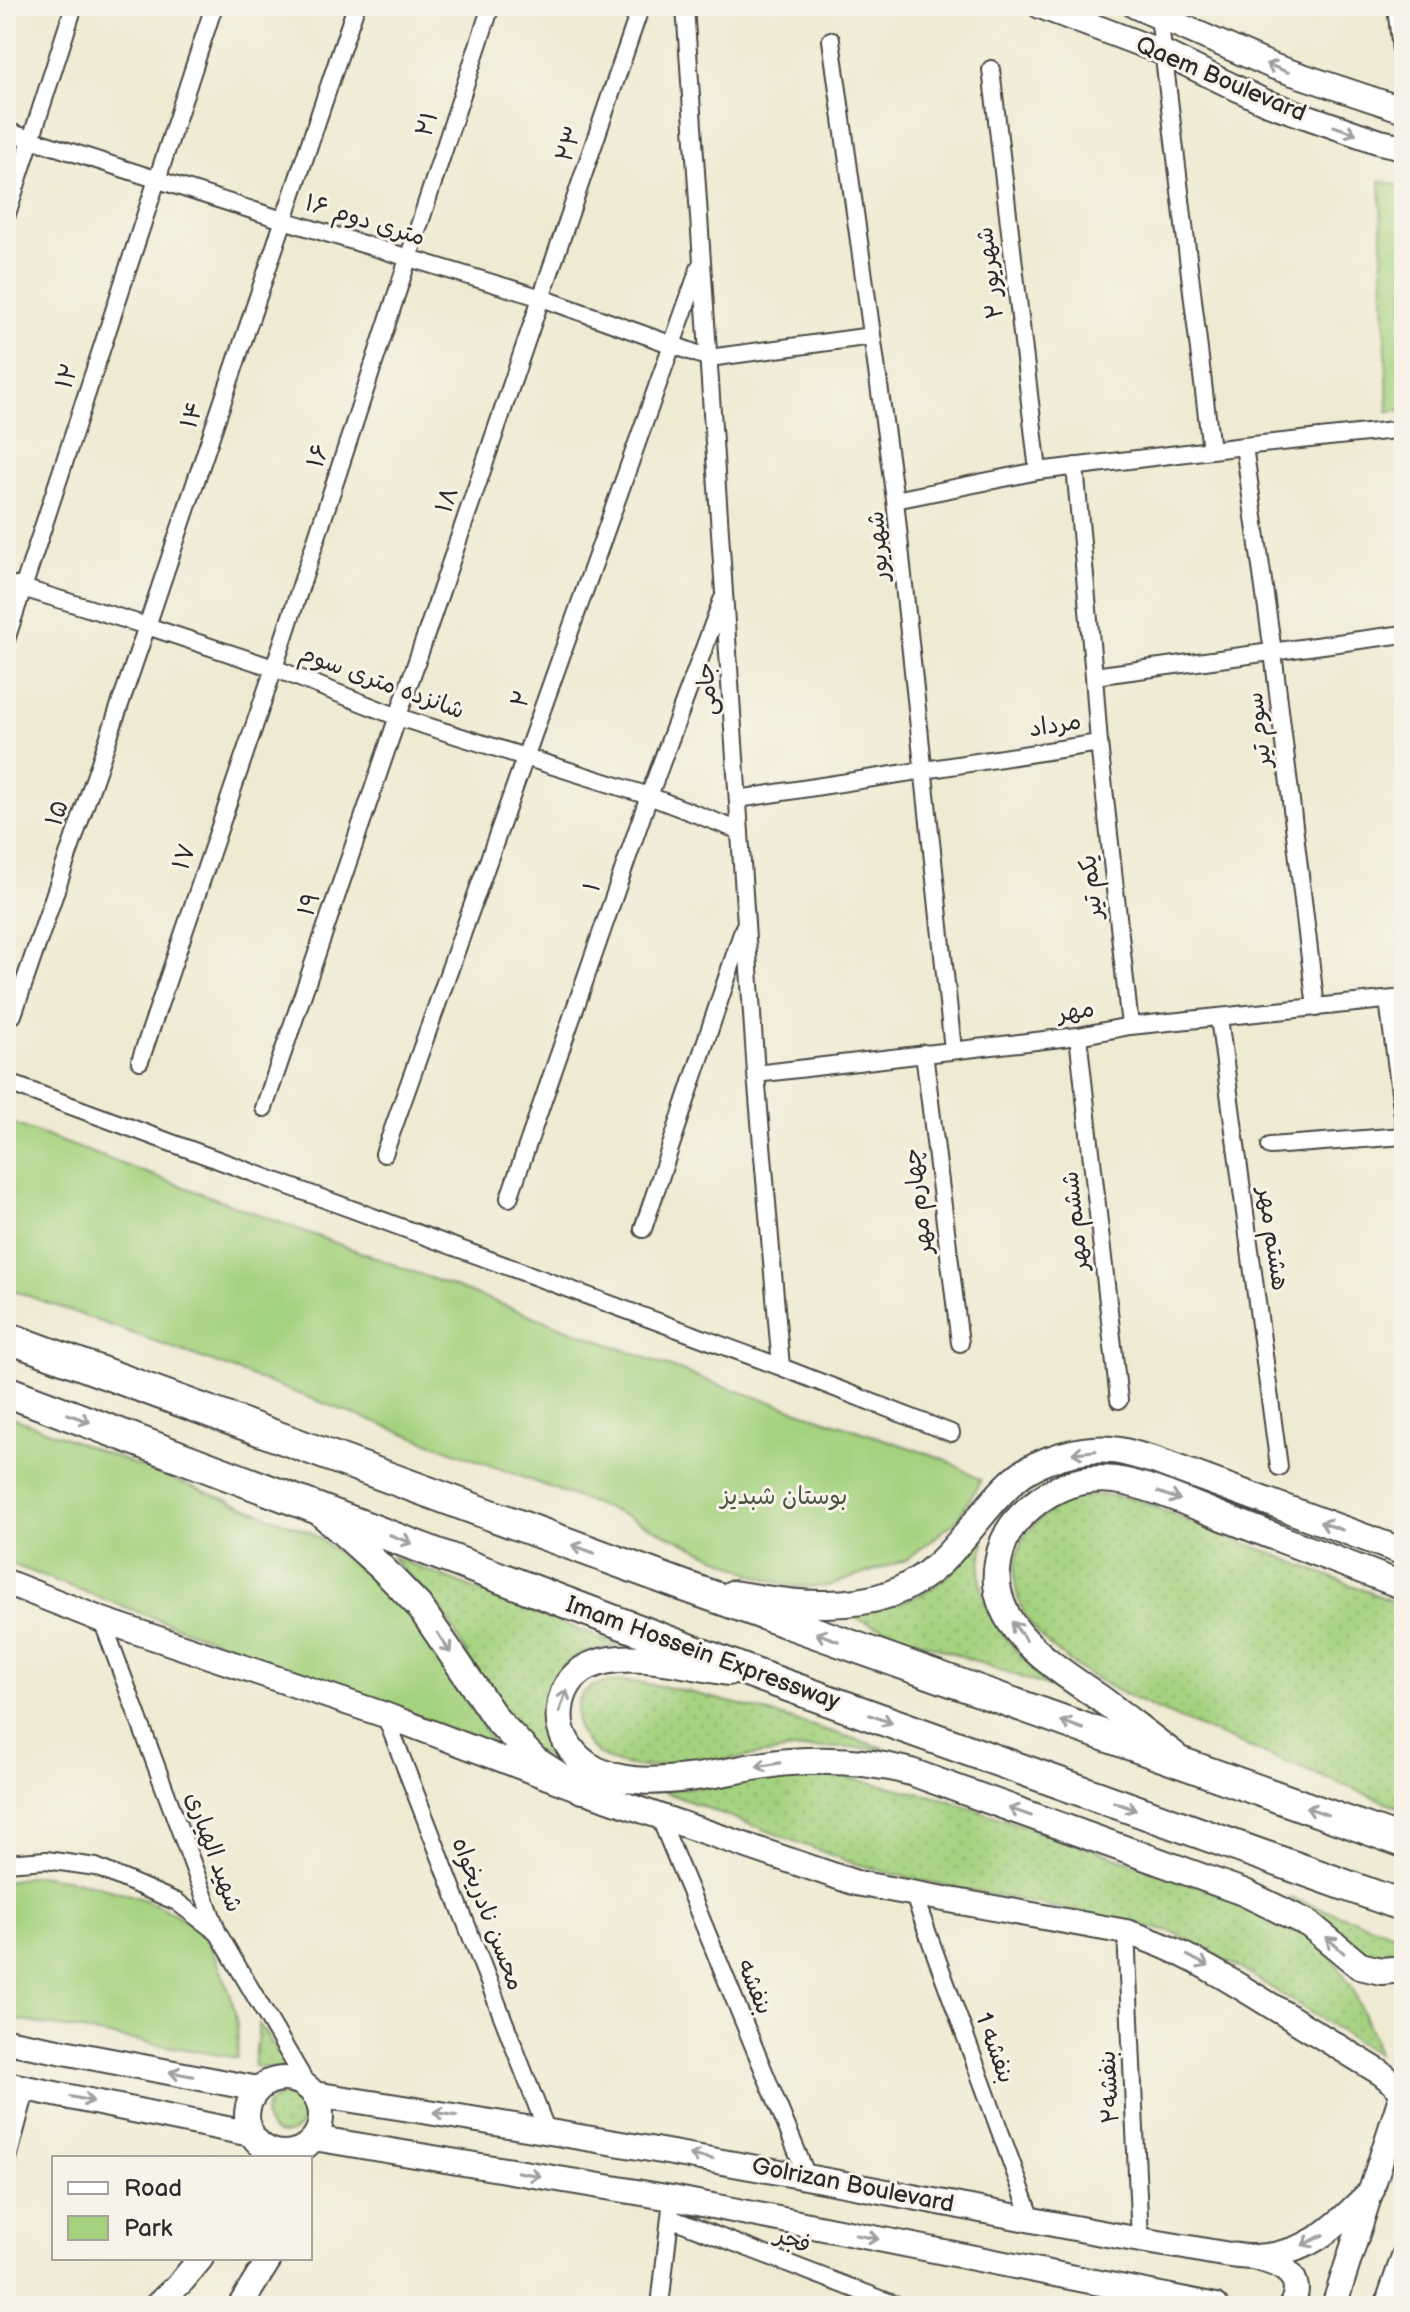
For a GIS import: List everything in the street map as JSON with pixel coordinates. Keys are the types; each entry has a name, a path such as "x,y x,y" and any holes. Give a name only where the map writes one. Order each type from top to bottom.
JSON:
{"highway":[{"path":"6,1337 687,1587 1398,1839"},
{"name":"Imam Hossein Expressway","path":"6,1391 763,1677 1404,1906"}],"main road":[{"name":"Qaem Boulevard","path":"1040,6 1164,53 1265,102 1380,142 1404,147"},
{"name":"Qaem Boulevard","path":"1135,6 1272,66 1404,110"},
{"path":"687,1587 806,1603 854,1601 889,1594 942,1562 1017,1478 1047,1461 1077,1451 1113,1450 1154,1460 1404,1552"},
{"path":"1188,1766 1047,1662 1007,1615 999,1595 997,1569 1001,1547 1008,1532 1033,1504 1065,1485 1079,1481 1116,1480 1183,1501 1404,1586"},
{"path":"314,1506 419,1606 496,1719 535,1760 582,1790"},
{"path":"6,1582 102,1620 385,1715 582,1790 856,1883 1126,1932 1180,1951 1404,2090 1334,2306"},
{"path":"763,1677 643,1658 601,1662 574,1676 563,1695 558,1717 562,1734 575,1754 589,1765 621,1778 640,1781 683,1779 786,1762 829,1759 911,1772 1254,1897 1309,1924 1360,1966 1381,1971 1404,1969"},
{"path":"6,2041 258,2089"},
{"path":"16,2085 280,2154 311,2146 321,2116 319,2104 311,2091 289,2079 278,2079 258,2089 246,2115 256,2146"},
{"name":"Golrizan Boulevard","path":"311,2091 546,2129 1140,2240 1254,2257 1293,2250 1313,2242 1333,2229 1372,2190"},
{"name":"Golrizan Boulevard","path":"311,2146 1216,2306"},
{"path":"1387,2306 1404,2256"},
{"path":"1254,2257 1275,2262 1292,2276 1295,2297 1291,2306"},
{"path":"156,2306 199,2260"},
{"path":"240,2306 269,2260"}],"street":[{"path":"6,217 74,6"},
{"path":"157,179 214,6"},
{"path":"283,220 356,6"},
{"name":"۲۱","path":"408,258 491,6"},
{"name":"۲۳","path":"542,298 641,6"},
{"name":"جامی","path":"685,6 756,1074 781,1367"},
{"path":"1396,6 1404,78"},
{"path":"1159,16 1211,450"},
{"path":"831,40 895,500"},
{"name":"شهریور ۲","path":"991,69 1038,471"},
{"name":"۱۶ متری دوم","path":"6,131 283,220 542,298 709,358"},
{"name":"۱۲","path":"6,640 157,179"},
{"name":"۱۴","path":"147,626 283,220"},
{"name":"۱۶","path":"274,668 408,258"},
{"name":"۲","path":"384,1154 702,261"},
{"name":"۱۸","path":"398,717 542,298"},
{"path":"709,358 872,336"},
{"name":"شهریور","path":"953,1050 895,500 1038,471 1404,429"},
{"name":"سوم تیر","path":"1244,446 1273,652 1316,1008"},
{"path":"1075,466 1094,676"},
{"name":"شانزده متری سوم","path":"6,583 274,668 398,717 649,796 740,831"},
{"name":"۱","path":"509,1198 649,796 724,594"},
{"name":"۱۵","path":"13,1015 147,626"},
{"name":"مرداد","path":"738,799 1099,743 1094,676 1404,634"},
{"name":"۱۷","path":"140,1061 274,668"},
{"name":"۱۹","path":"264,1108 398,717"},
{"name":"یکم تیر","path":"1099,743 1130,1026"},
{"path":"643,1229 746,920"},
{"path":"1396,999 1404,1123"},
{"name":"مهر","path":"756,1074 1078,1036 1130,1026 1396,999"},
{"name":"هشتم مهر","path":"1219,1018 1279,1467"},
{"name":"ششم مهر","path":"1078,1036 1119,1400"},
{"name":"چهارم مهر","path":"924,1053 960,1343"},
{"path":"6,1082 781,1367 951,1433"},
{"path":"1270,1146 1404,1136"},
{"name":"شهید الهیاری","path":"102,1620 218,1933 311,2091"},
{"name":"محسن نادریخواه","path":"385,1715 546,2129"},
{"name":"بنفشه","path":"659,1816 807,2176"},
{"path":"6,1863 46,1860 96,1867 177,1902 218,1933"},
{"name":"بنفشه 1","path":"913,1893 1032,2219"},
{"name":"بنفشه۲","path":"1126,1932 1140,2240"},
{"path":"6,2166 16,2085"},
{"path":"660,2306 671,2208"},
{"name":"فجر","path":"671,2208 889,2304"}],"green space":[{"path":"1380,181 1404,187 1404,410 1388,411"},
{"name":"بوستان شبدیز","path":"6,1121 714,1383 944,1459 981,1480 957,1520 906,1560 824,1587 791,1586 755,1575 624,1515 6,1288"},
{"path":"6,1415 310,1532 401,1600 496,1747 6,1562"},
{"path":"1104,1495 1135,1499 1404,1606 1404,1809 1128,1696 1079,1668 1039,1635 1028,1620 1017,1595 1015,1568 1021,1542 1030,1529 1055,1508 1072,1500"},
{"path":"979,1541 984,1543 980,1574 989,1610 1021,1655 1063,1692 851,1617 854,1612 905,1601 926,1591 957,1568"},
{"path":"390,1556 620,1646 577,1656 568,1661 554,1678 545,1699 542,1722 545,1739 555,1760 533,1751 467,1656 450,1623"},
{"path":"618,1681 662,1686 705,1696 887,1749 807,1749 653,1767 619,1764 591,1748 579,1730 577,1720 580,1698 587,1689"},
{"path":"822,1772 941,1798 1197,1885 1306,1935 1332,1957 1353,1989 1377,2054 1243,1970 1175,1933 908,1878 847,1861 662,1791"},
{"path":"38,1875 103,1887 149,1901 188,1922 210,1946 232,1999 238,2038 237,2058 6,2018 6,1881"},
{"path":"1288,1897 1404,1937 1404,1960 1374,1963"},
{"path":"259,2024 290,2070 254,2066"},
{"path":"284,2096 297,2102 303,2115 297,2128 284,2134 271,2128 265,2115 271,2102"}]}
